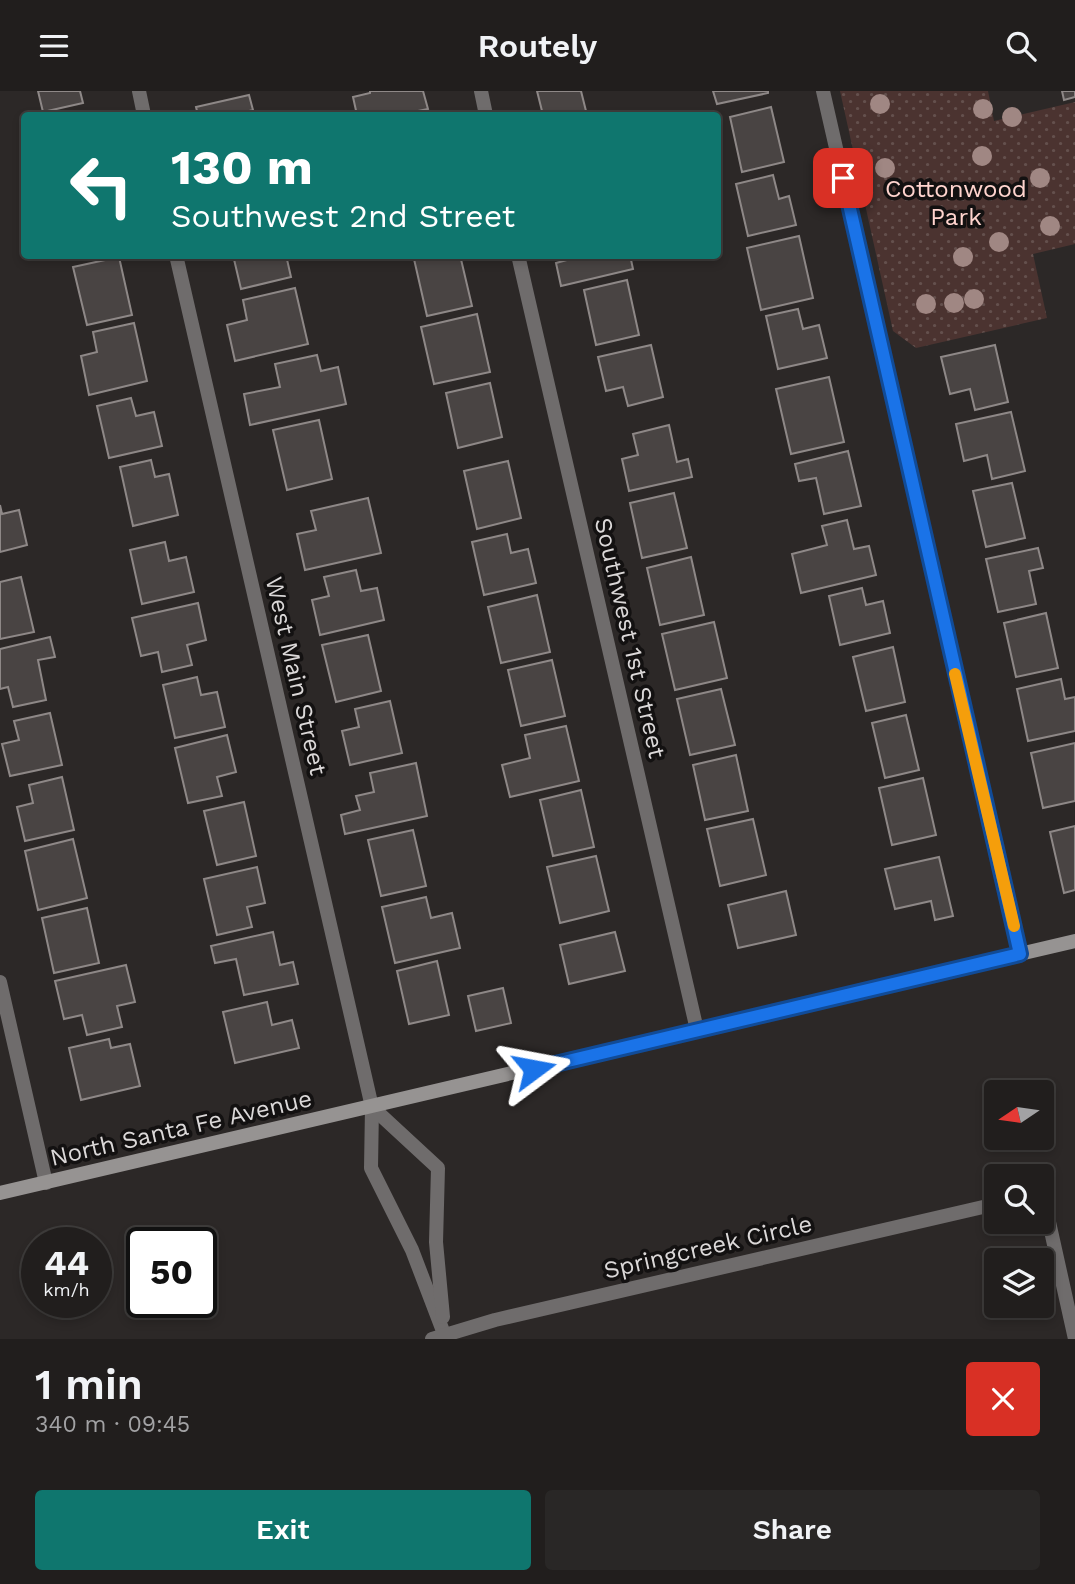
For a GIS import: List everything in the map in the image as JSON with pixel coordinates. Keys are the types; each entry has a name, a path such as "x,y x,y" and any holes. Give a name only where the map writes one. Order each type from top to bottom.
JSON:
{"main road":[{"name":"North Santa Fe Avenue","path":"0,1193 1075,941"}],"street":[{"path":"139,91 143,112"},
{"path":"481,91 485,112"},
{"path":"823,91 1020,954"},
{"name":"West Main Street","path":"177,259 372,1107 371,1168 412,1250 441,1338"},
{"name":"Southwest 1st Street","path":"519,259 697,1030"},
{"path":"0,982 46,1183"},
{"path":"372,1107 438,1168 436,1242 441,1338"},
{"name":"Springcreek Circle","path":"441,1338 495,1320 984,1207"},
{"path":"1052,1234 1075,1339"}],"green space":[{"name":"Cottonwood Park","path":"840,91 988,91 994,121 1075,102 1075,244 1033,254 1047,318 916,348 893,331"}],"building":[{"path":"38,91 80,91 83,103 43,112"},
{"path":"423,91 428,109 413,112 356,112 353,97 370,93"},
{"path":"537,91 581,91 586,112 542,112"},
{"path":"713,91 768,91 768,93 717,104"},
{"path":"1062,91 1075,91 1075,97 1064,100"},
{"path":"249,95 253,110 197,112 196,107"},
{"path":"771,107 784,162 742,172 730,117"},
{"path":"773,175 779,199 789,196 796,225 748,236 736,184"},
{"path":"799,236 813,298 761,310 747,248"},
{"path":"119,259 132,315 87,325 73,267"},
{"path":"234,259 287,259 291,277 241,289"},
{"path":"414,259 461,259 472,306 427,316"},
{"path":"570,259 631,259 633,269 561,286 556,263"},
{"path":"627,280 639,335 596,345 584,290"},
{"path":"295,288 308,344 235,361 227,325 247,320 243,300"},
{"path":"798,309 803,329 819,325 827,358 778,369 766,316"},
{"path":"477,314 490,372 434,384 421,327"},
{"path":"134,323 147,381 89,395 81,356 97,352 93,332"},
{"path":"651,345 663,397 628,406 623,387 606,391 598,357"},
{"path":"995,345 1008,402 975,410 970,389 950,394 941,357"},
{"path":"317,355 321,371 338,367 346,404 250,425 244,394 280,387 275,364"},
{"path":"829,377 844,442 791,454 776,389"},
{"path":"490,383 502,437 458,448 446,393"},
{"path":"131,398 136,416 154,412 162,446 109,458 97,406"},
{"path":"1011,412 1025,471 992,479 987,455 964,461 956,424"},
{"path":"319,420 332,479 287,490 273,430"},
{"path":"669,425 677,462 688,459 692,477 629,491 622,459 638,455 633,434"},
{"path":"848,451 861,506 824,514 816,478 799,481 795,464"},
{"path":"151,460 155,477 169,474 178,515 133,526 120,467"},
{"path":"508,461 521,518 477,529 464,471"},
{"path":"1012,483 1025,538 986,547 973,491"},
{"path":"674,493 687,548 642,558 630,503"},
{"path":"368,498 381,553 305,570 297,534 316,530 311,511"},
{"path":"0,505 2,514 19,510 27,545 0,552"},
{"path":"847,520 854,549 869,546 876,575 801,593 792,554 827,545 822,526"},
{"path":"507,534 511,553 528,549 536,583 484,595 472,542"},
{"path":"165,542 169,561 186,557 194,592 142,604 130,550"},
{"path":"1038,548 1043,568 1029,571 1036,604 998,612 986,559"},
{"path":"691,557 704,615 660,625 647,568"},
{"path":"356,570 361,591 377,588 384,620 320,635 312,600 329,596 324,577"},
{"path":"21,577 34,632 0,639 0,582"},
{"path":"862,588 866,605 883,601 890,633 840,645 829,596"},
{"path":"537,595 550,652 501,663 488,607"},
{"path":"198,603 206,640 187,645 192,665 162,672 158,652 141,656 132,618"},
{"path":"1046,613 1058,668 1016,677 1004,623"},
{"path":"714,622 727,678 675,690 662,634"},
{"path":"368,635 381,691 336,702 322,645"},
{"path":"50,637 55,657 38,660 46,700 13,707 8,687 0,689 0,649"},
{"path":"893,647 905,702 866,711 853,657"},
{"path":"552,660 565,716 521,726 508,670"},
{"path":"197,677 201,695 217,692 225,727 175,738 163,685"},
{"path":"1061,679 1065,699 1075,697 1075,731 1028,741 1017,689"},
{"path":"721,689 735,745 690,755 677,699"},
{"path":"390,701 402,753 350,765 342,731 359,727 355,709"},
{"path":"50,713 62,765 10,776 2,744 19,740 14,721"},
{"path":"906,715 919,770 885,778 872,723"},
{"path":"566,726 579,781 510,797 502,765 530,758 525,735"},
{"path":"227,735 236,772 217,777 222,796 188,803 175,748"},
{"path":"1075,743 1075,801 1043,808 1031,753"},
{"path":"736,755 748,811 705,820 693,765"},
{"path":"416,763 427,816 345,834 341,815 360,810 356,796 374,792 370,773"},
{"path":"62,777 74,830 25,841 17,807 33,803 29,785"},
{"path":"923,778 936,835 892,845 879,788"},
{"path":"581,790 594,847 553,856 540,800"},
{"path":"244,802 256,856 217,865 204,811"},
{"path":"753,819 766,875 720,886 707,829"},
{"path":"1075,826 1075,890 1064,893 1050,832"},
{"path":"413,830 426,886 381,896 368,840"},
{"path":"73,839 87,898 38,910 25,851"},
{"path":"596,856 609,911 560,923 547,867"},
{"path":"939,857 953,916 935,920 931,901 895,909 885,869"},
{"path":"257,867 265,903 247,907 252,927 217,935 204,879"},
{"path":"786,891 796,935 738,948 728,905"},
{"path":"426,897 431,918 452,913 460,948 395,963 382,907"},
{"path":"87,908 99,963 54,973 42,918"},
{"path":"273,932 280,965 293,962 298,984 244,995 236,959 215,963 211,946"},
{"path":"615,932 625,971 569,984 560,945"},
{"path":"437,961 449,1015 409,1024 397,971"},
{"path":"126,965 135,1002 117,1006 122,1027 87,1035 82,1015 64,1019 55,981"},
{"path":"503,988 511,1023 476,1031 468,996"},
{"path":"267,1002 272,1025 292,1020 299,1048 235,1063 223,1012"},
{"path":"109,1039 111,1048 130,1044 140,1086 81,1100 69,1048"}],"slow traffic":[{"path":"955,674 1014,926"}],"route":[{"path":"534,1069 1020,954 843,178"}]}
